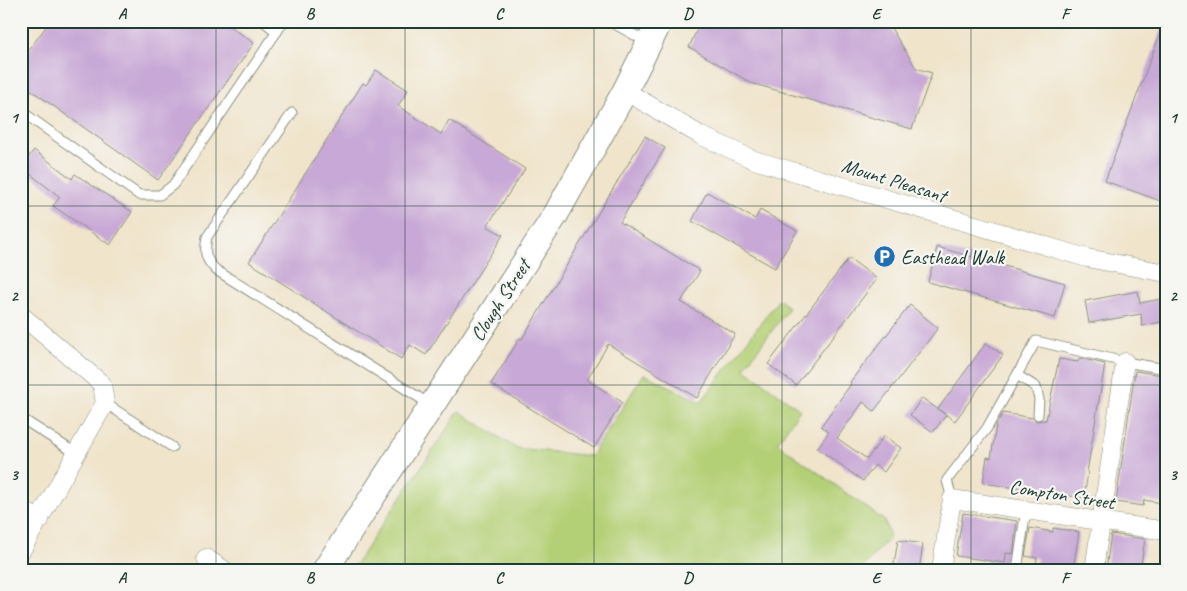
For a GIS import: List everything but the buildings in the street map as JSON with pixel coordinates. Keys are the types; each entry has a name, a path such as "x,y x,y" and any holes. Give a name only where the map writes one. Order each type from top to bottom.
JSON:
{"street":[{"name":"Clough Street","path":"325,570 556,214 625,91 660,21"},
{"name":"Mount Pleasant","path":"625,91 700,135 754,160 1087,258 1166,272"},
{"path":"21,315 102,384 105,403 21,551"},
{"path":"1094,570 1125,362"},
{"path":"941,570 952,499"},
{"name":"Compton Street","path":"952,499 1166,531"},
{"path":"21,510 40,520"},
{"path":"206,558 224,570"}],"lane":[{"path":"263,21 277,32"},
{"path":"21,111 140,195 160,195 174,185 284,21"},
{"path":"609,21 649,43"},
{"path":"292,113 207,237 204,250 209,262 216,270 412,395 431,405"},
{"path":"952,499 947,480 987,428 1036,341 1125,362 1166,369"},
{"path":"1017,374 1036,387 1039,400 1038,415"},
{"path":"105,403 172,447"},
{"path":"21,418 77,454"},
{"path":"1017,570 1026,510"}],"green space":[{"path":"779,299 789,308 744,368 800,410 777,443 885,521 890,537 861,570 361,570 355,565 459,411 516,448 591,456 644,374 701,402"}],"place":[{"name":"Easthead Walk","path":"885,257"}]}
